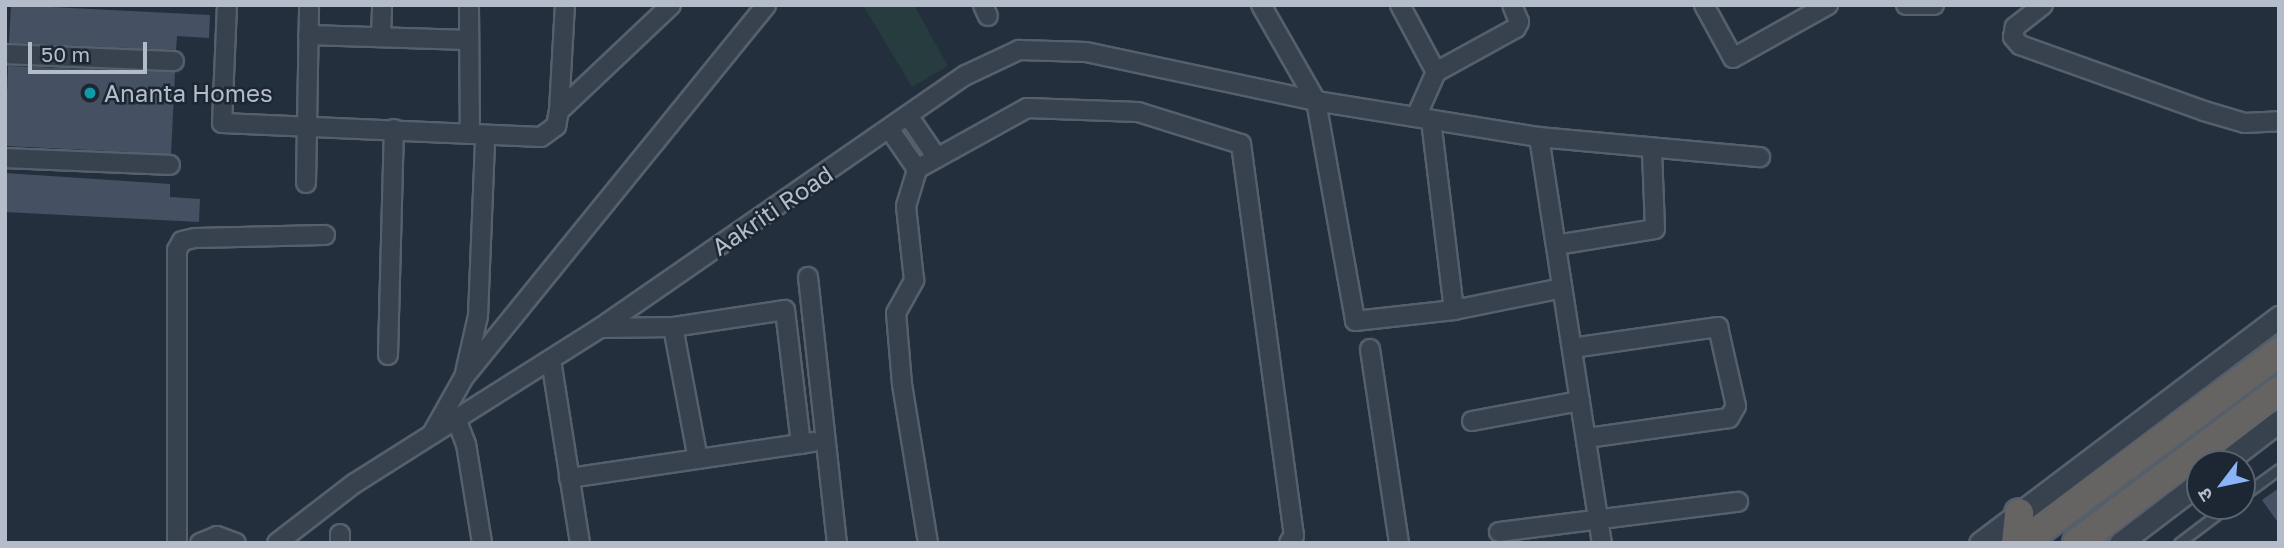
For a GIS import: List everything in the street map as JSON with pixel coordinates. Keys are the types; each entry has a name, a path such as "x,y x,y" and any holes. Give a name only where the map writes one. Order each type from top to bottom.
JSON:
{"highway":[{"path":"2022,543 2279,352"},
{"path":"2077,543 2279,391"},
{"path":"2016,543 2019,513"}],"street":[{"path":"227,5 222,123 394,128 541,137 556,126 559,111 565,5"},
{"path":"306,183 309,5"},
{"path":"381,37 382,5"},
{"path":"470,5 470,134"},
{"path":"559,111 671,5"},
{"path":"431,437 464,377 766,5"},
{"path":"1261,5 1316,101 1355,321 1454,310 1562,288"},
{"path":"1400,5 1436,72 1423,118 1454,310"},
{"path":"1436,72 1516,28 1519,22 1512,5"},
{"path":"1704,5 1733,58 1828,5"},
{"path":"1906,5 1934,5"},
{"path":"2043,5 2015,27 2013,37 2020,45 2204,111 2245,123 2279,121"},
{"path":"308,35 470,40"},
{"name":"Aakriti Road","path":"277,543 355,483 457,421 600,328 966,75 1019,50 1086,52 1316,101 1539,137 1653,150 1760,157"},
{"path":"5,54 174,61"},
{"path":"928,543 902,384 896,313 914,280 905,215 917,169 935,155 1027,108 1138,112 1241,144 1294,535 1289,543"},
{"path":"908,117 935,155"},
{"path":"387,355 394,128"},
{"path":"890,130 917,169"},
{"path":"1539,137 1602,543"},
{"path":"464,377 478,316 485,144"},
{"path":"1556,245 1656,229 1653,150"},
{"path":"5,158 170,165"},
{"path":"177,543 177,250 182,241 195,238 325,235"},
{"path":"808,277 837,543"},
{"path":"600,328 673,327 785,310 801,444"},
{"path":"1980,543 2279,317"},
{"path":"673,327 698,459"},
{"path":"1572,348 1718,327 1736,406 1729,418 1586,438"},
{"path":"1370,349 1399,543"},
{"path":"551,360 580,543"},
{"path":"1472,421 1580,401"},
{"path":"457,421 466,444 482,543"},
{"path":"2241,450 2279,421"},
{"path":"569,478 827,440"},
{"path":"2120,543 2186,493"},
{"path":"1499,532 1738,502"},
{"path":"200,543 217,536 236,543"}],"lane":[{"path":"2256,486 2279,469"},
{"path":"2179,543 2209,520"}],"green space":[{"path":"863,5 914,5 948,66 912,87"}],"building":[{"name":"Ananta Homes","path":"11,5 210,15 209,38 177,36 176,50 9,43"},
{"name":"Ananta Homes","path":"8,66 175,72 171,154 5,146"},
{"name":"Ananta Homes","path":"5,173 170,184 170,197 200,199 199,222 5,212"},
{"path":"2279,488 2279,524 2262,500"}],"place":[{"name":"Ananta Homes","path":"90,93"}]}
